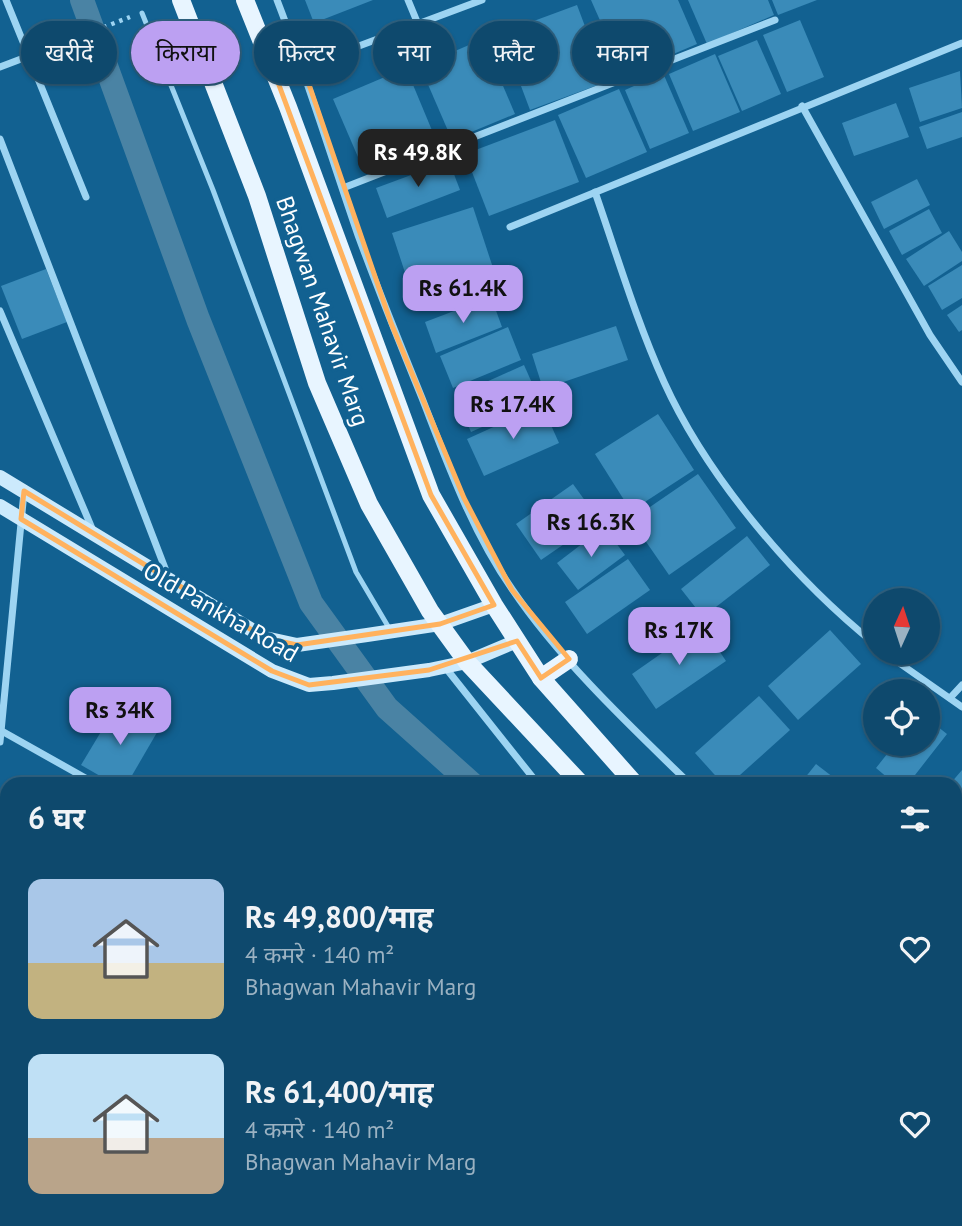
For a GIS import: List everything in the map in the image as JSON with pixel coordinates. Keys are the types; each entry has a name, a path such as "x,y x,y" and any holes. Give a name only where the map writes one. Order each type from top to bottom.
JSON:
{"main road":[{"name":"Bhagwan Mahavir Marg","path":"181,0 257,197 317,383 369,504 440,624 467,662 574,777"},
{"name":"Bhagwan Mahavir Marg","path":"245,0 254,22"},
{"name":"Bhagwan Mahavir Marg","path":"279,84 431,495 494,606 541,678 629,777"},
{"path":"541,678 569,659"}],"street":[{"path":"6,0 21,37"},
{"path":"277,0 285,21"},
{"path":"408,0 417,21"},
{"path":"426,21 482,0"},
{"path":"343,188 775,20"},
{"path":"510,227 962,43"},
{"path":"0,67 21,59"},
{"path":"40,84 86,197"},
{"path":"309,84 391,323 475,520 512,590 624,720 683,777"},
{"path":"802,106 930,335 962,382"},
{"path":"0,139 169,580"},
{"path":"595,192 640,322 681,413 744,511 836,612 863,635"},
{"path":"0,311 95,534"},
{"name":"Old Pankha Road","path":"0,477 265,638 297,645 440,624 494,606"},
{"path":"0,742 24,491"},
{"name":"Old Pankha Road","path":"0,506 272,671 309,685 445,667 467,662 517,641"},
{"path":"902,665 962,707"},
{"path":"445,667 532,777"},
{"path":"950,698 962,685"},
{"path":"1,730 84,777"}],"lane":[{"path":"142,13 213,190 356,572 391,631"}],"path":[{"path":"117,22 142,13"}],"highlighted area":[{"path":"303,67 391,323 464,498 512,590 569,659 541,678 517,641 429,670 309,685 272,671 21,519 24,491 265,638 297,645 440,624 494,605 431,495 276,77"}],"building":[{"path":"305,0 373,0 319,21 313,21"},
{"path":"591,0 678,0 697,44 673,54 673,21 600,21"},
{"path":"688,0 768,0 774,15 707,44"},
{"path":"772,0 817,0 778,15"},
{"path":"577,5 583,21 572,21 572,84 601,84 530,110 520,84 558,84 558,21 534,21"},
{"path":"800,20 824,77 787,92 763,35"},
{"path":"757,40 781,94 742,111 718,56"},
{"path":"469,45 469,84 502,84 515,114 452,140 428,84 455,84 455,51"},
{"path":"715,54 740,112 693,131 673,84 673,72"},
{"path":"960,71 962,108 920,122 909,88"},
{"path":"373,82 413,84 436,140 364,171 333,99"},
{"path":"638,84 668,84 689,133 650,149 625,90"},
{"path":"619,89 647,152 586,178 558,115"},
{"path":"896,103 909,137 854,156 842,123"},
{"path":"962,112 962,137 927,149 919,127"},
{"path":"555,120 579,182 489,216 465,154"},
{"path":"449,161 460,190 387,218 376,188"},
{"path":"917,179 930,205 884,229 871,202"},
{"path":"473,207 497,280 416,306 392,233"},
{"path":"929,209 942,233 902,255 889,231"},
{"path":"949,231 962,252 962,261 924,286 906,259"},
{"path":"962,265 962,298 942,310 928,286"},
{"path":"46,269 67,322 22,339 1,286"},
{"path":"491,297 502,327 436,353 425,322"},
{"path":"962,305 962,330 959,332 947,315"},
{"path":"616,326 628,360 543,389 532,354"},
{"path":"508,327 521,360 453,388 440,356"},
{"path":"524,365 540,401 471,432 455,396"},
{"path":"542,405 559,443 484,476 467,439"},
{"path":"658,414 694,470 631,511 595,454"},
{"path":"698,474 736,528 669,575 631,520"},
{"path":"573,484 599,520 541,560 516,524"},
{"path":"604,527 625,555 578,590 557,563"},
{"path":"747,536 770,565 703,617 681,589"},
{"path":"628,559 650,590 587,634 565,602"},
{"path":"702,625 726,661 656,709 632,674"},
{"path":"830,630 861,664 798,720 768,686"},
{"path":"759,696 790,730 738,777 717,777 695,753"},
{"path":"117,705 159,729 131,777 102,777 81,765"},
{"path":"940,728 947,734 940,743"},
{"path":"886,756 930,756 913,777 887,777 876,768"},
{"path":"816,764 833,777 806,777"}],"waterway":[{"path":"82,0 198,319 311,603 387,708 464,777"}]}
